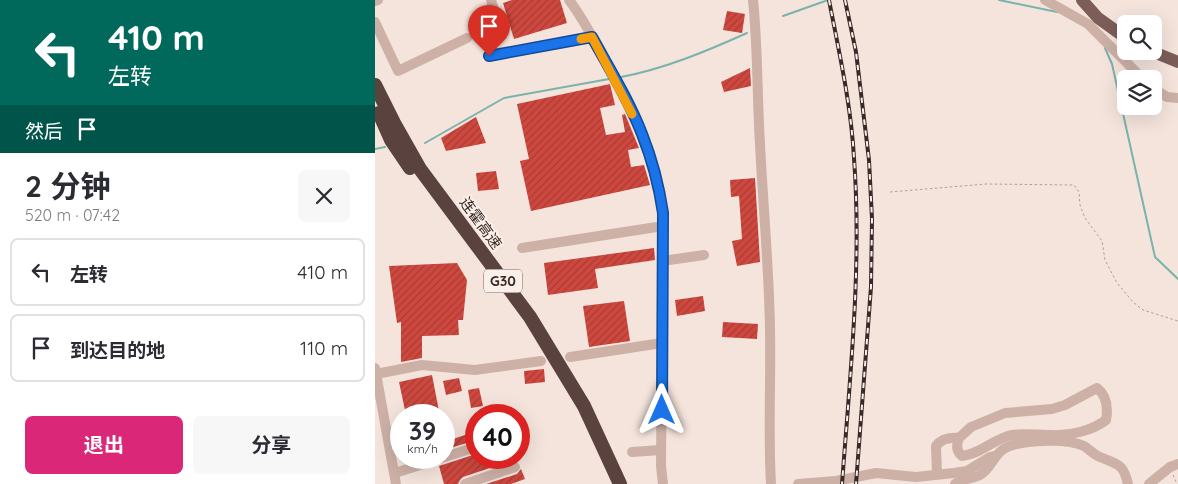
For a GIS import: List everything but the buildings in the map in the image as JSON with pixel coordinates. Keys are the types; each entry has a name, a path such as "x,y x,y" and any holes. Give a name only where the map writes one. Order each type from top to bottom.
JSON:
{"highway":[{"name":"连霍高速","path":"375,85 394,124 420,169 530,317 584,406 620,484"},
{"name":"连霍高速","path":"375,106 391,140 424,189 522,321 576,409 610,484"}],"main road":[{"path":"1082,0 1098,18 1117,32"},
{"path":"1162,55 1178,62"}],"street":[{"path":"491,0 500,31"},
{"path":"569,0 583,19 642,134 659,188 663,213 661,450 663,484"},
{"path":"753,0 757,40 760,141 770,329 769,450 771,484"},
{"path":"1045,0 1088,24 1134,70"},
{"path":"375,22 398,71 467,38"},
{"path":"489,56 592,37"},
{"path":"1162,95 1167,98 1178,98"},
{"path":"521,248 663,226"},
{"path":"662,261 704,255"},
{"path":"570,357 662,343"},
{"path":"465,451 396,479 376,371 422,365 475,370 541,361"},
{"path":"937,474 936,446 944,439 950,437 959,438 971,427 1005,413 1053,409 1065,405 1097,388 1105,398 1106,420 1099,426 1084,431 1052,436 1036,434 1010,435 977,452 962,456 957,448 959,438"},
{"path":"955,484 967,478 980,475 1002,450 1013,444 1033,442 1063,442 1083,446 1099,457 1111,460 1121,466 1125,472 1128,484"},
{"path":"631,452 661,450"},
{"path":"798,484 836,481 876,473 916,477 953,474 967,470 989,457 997,456"},
{"path":"1149,484 1174,466"},
{"path":"465,484 509,469"}],"path":[{"path":"890,192 986,184 1074,185 1079,192 1080,206 1085,218 1102,241 1105,260 1117,283 1133,302 1143,310 1178,321"},
{"path":"1174,466 1177,484"}],"waterway":[{"path":"783,16 828,0"},
{"path":"999,0 1057,12"},
{"path":"621,77 637,74 701,53 747,33"},
{"path":"1105,48 1112,64 1155,257 1178,279"},
{"path":"425,143 504,98 609,79"},
{"path":"375,149 385,147"}],"railway":[{"path":"829,0 850,118 856,199 857,239 854,321 842,484"},
{"path":"845,0 856,52 869,160 872,219 871,287 856,484"}],"slow traffic":[{"path":"581,39 592,37 632,114"}],"route":[{"path":"489,56 592,37 618,84 642,134 659,188 663,213 662,410"}]}
